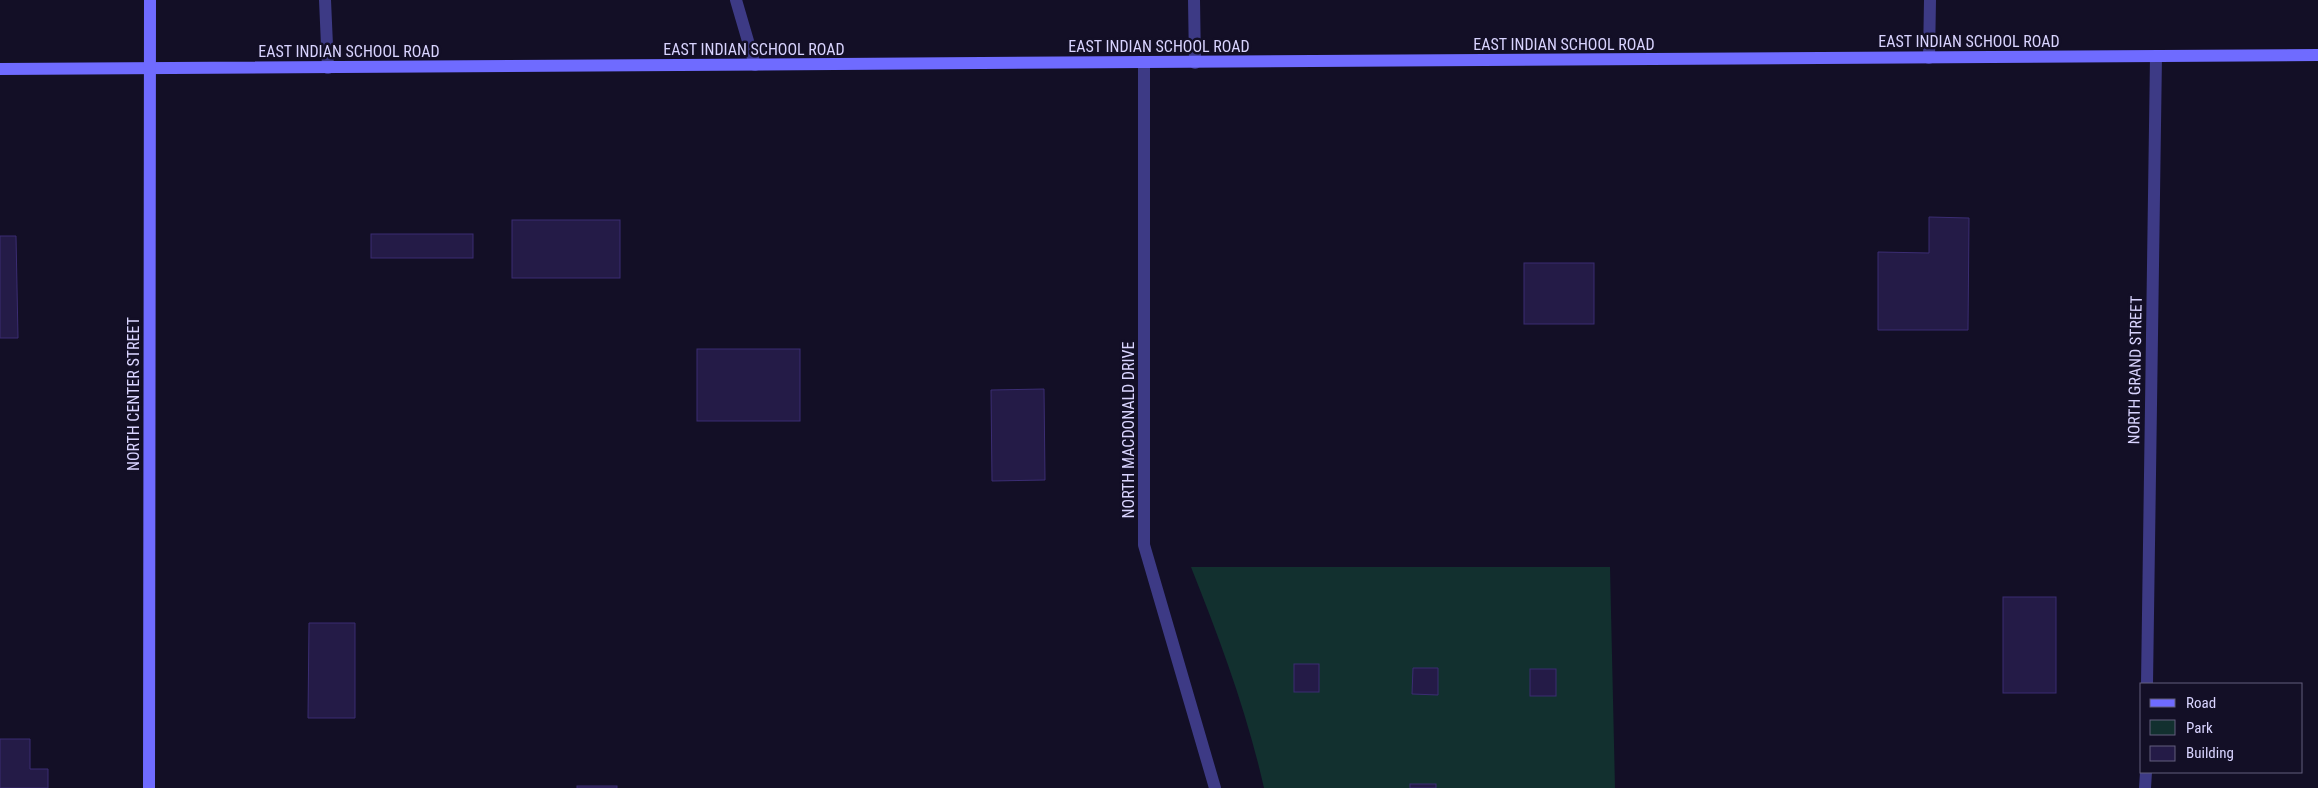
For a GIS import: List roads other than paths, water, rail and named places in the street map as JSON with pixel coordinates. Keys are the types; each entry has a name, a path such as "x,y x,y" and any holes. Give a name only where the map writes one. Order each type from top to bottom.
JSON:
{"street":[{"name":"NORTH CENTER STREET","path":"149,788 150,0"},
{"path":"325,0 328,68"},
{"path":"736,0 755,65"},
{"path":"1194,0 1195,63"},
{"path":"1929,58 1930,0"},
{"name":"EAST INDIAN SCHOOL ROAD","path":"0,69 2318,55"},
{"name":"NORTH GRAND STREET","path":"2146,683 2156,56"},
{"name":"NORTH MACDONALD DRIVE","path":"1144,63 1144,545 1215,788"},
{"path":"2145,788 2146,773"}]}
